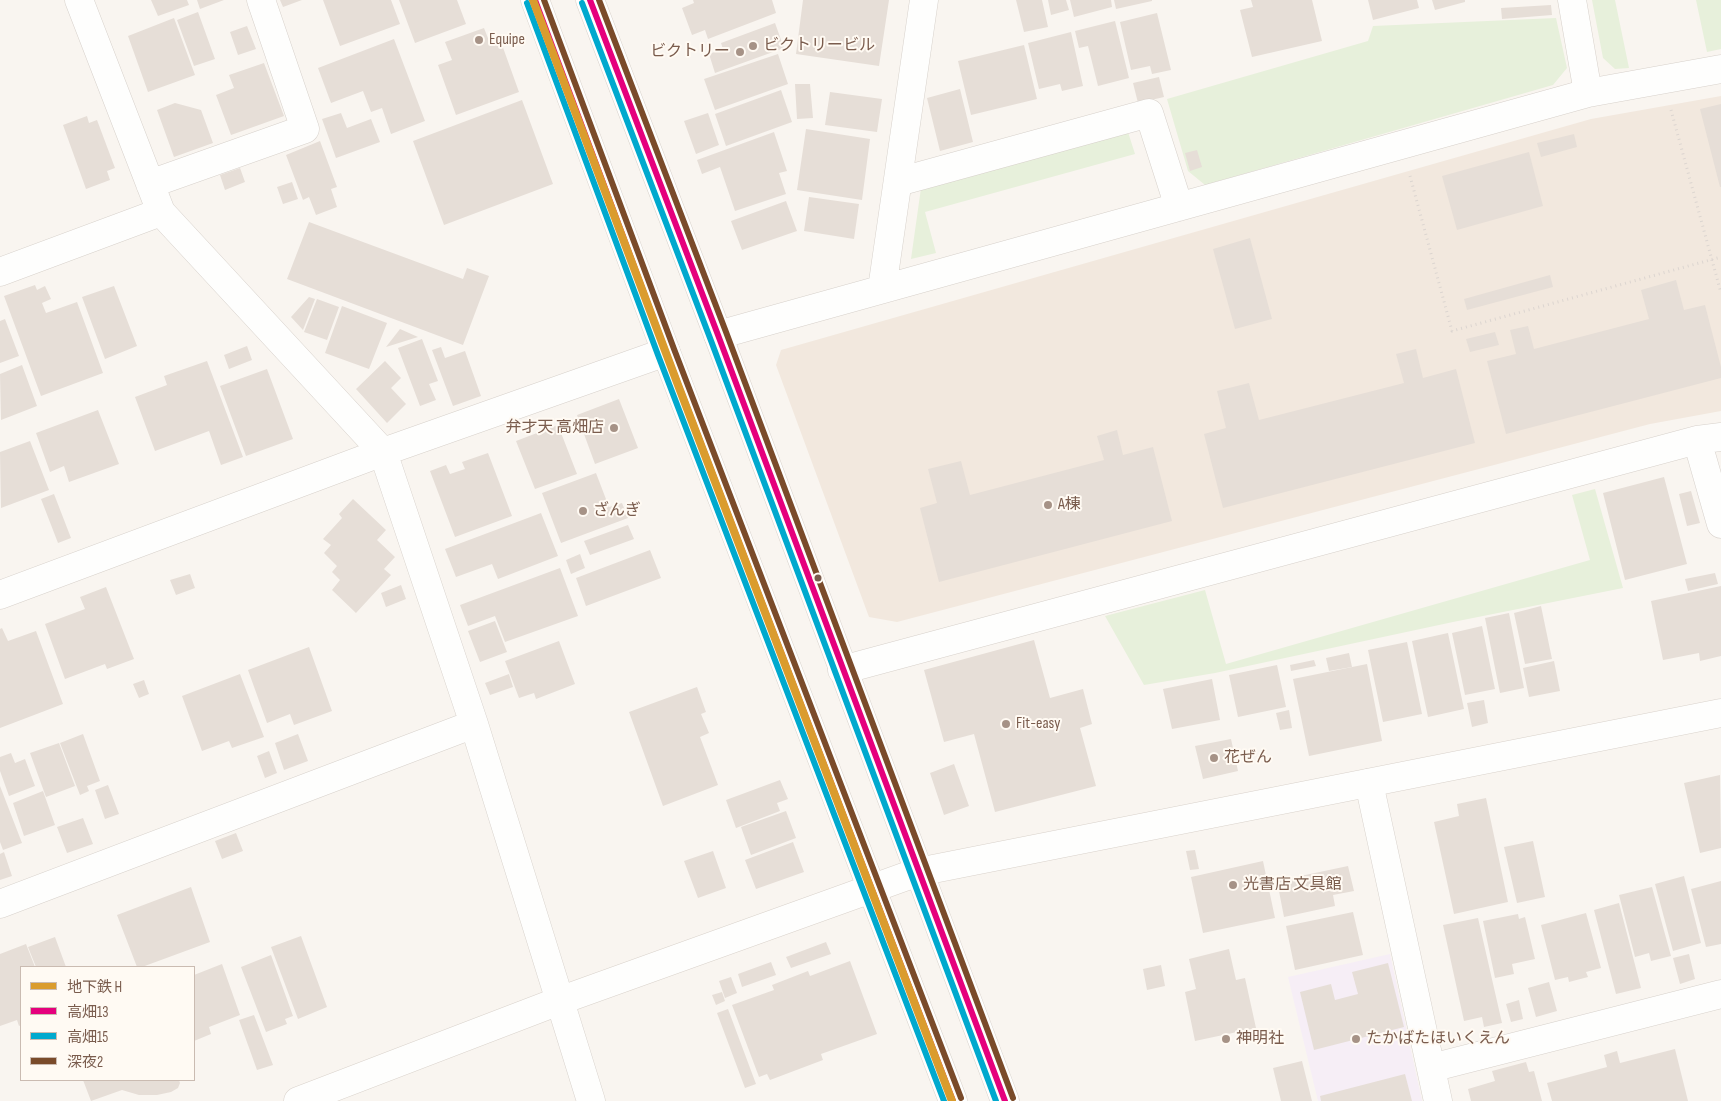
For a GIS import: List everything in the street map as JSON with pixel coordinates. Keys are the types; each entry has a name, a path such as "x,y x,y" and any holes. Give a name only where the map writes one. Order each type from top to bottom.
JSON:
{"street":[{"path":"79,0 161,212 384,452 474,724 591,1101"},
{"path":"150,184 306,129 261,0"},
{"path":"535,0 666,352 953,1101"},
{"path":"590,0 718,335 1005,1101"},
{"path":"882,289 924,0"},
{"path":"1572,0 1588,93"},
{"path":"718,335 1588,93 1721,69"},
{"path":"898,182 1149,113 1179,207"},
{"path":"0,272 161,212"},
{"path":"0,595 384,452 666,352"},
{"path":"842,670 1709,439 1721,524"},
{"path":"298,1101 559,1001 918,872 1721,713"},
{"path":"0,904 474,724"},
{"path":"1369,782 1438,1101"},
{"path":"1430,1068 1721,994"}],"path":[{"path":"1662,79 1721,293"},
{"path":"1401,145 1452,331 1721,257"}],"shaded area":[{"path":"1721,96 1721,411 1650,424 897,622 869,617 776,365 781,350 1591,119"},
{"name":"たかばたほいくえん","path":"1390,954 1422,1101 1318,1101 1288,977"}],"green space":[{"path":"1592,0 1615,0 1629,68 1615,69 1603,58"},
{"path":"1696,0 1721,0 1721,49 1707,52"},
{"path":"1556,18 1567,68 1553,85 1205,185 1188,171 1167,99 1368,41 1373,26"},
{"path":"1128,132 1135,154 925,212 936,253 911,259 921,188"},
{"path":"1595,489 1623,588 1215,673 1144,685 1105,616 1205,590 1226,664 1590,560 1572,495"}],"building":[{"path":"151,0 187,0 189,5 158,16"},
{"path":"197,0 224,0 200,9"},
{"path":"280,0 302,0 283,7"},
{"path":"323,0 391,0 400,24 340,46"},
{"path":"399,0 457,0 466,24 415,43"},
{"path":"693,0 772,0 776,13 708,39 705,30 692,35 682,8 694,3"},
{"path":"803,0 889,0 879,66 796,54"},
{"path":"1016,0 1042,0 1048,27 1024,32"},
{"path":"1048,0 1066,0 1069,10 1051,15"},
{"path":"1070,0 1111,0 1112,7 1074,17"},
{"path":"1114,0 1152,0 1152,1 1116,9"},
{"path":"1251,0 1312,0 1322,41 1252,57 1240,10 1253,7"},
{"path":"1368,0 1417,0 1419,8 1373,20"},
{"path":"1432,0 1465,0 1465,2 1435,10"},
{"path":"1551,5 1552,15 1502,19 1501,8"},
{"path":"198,12 215,59 194,66 177,20"},
{"path":"1157,13 1171,70 1152,74 1150,66 1131,70 1120,22"},
{"path":"174,18 195,75 148,92 128,36"},
{"path":"1115,21 1129,78 1098,86 1088,46 1079,48 1075,31"},
{"name":"ビクトリービル","path":"775,23 784,48 715,73 709,54 723,49 721,43"},
{"path":"247,26 256,49 238,55 230,32"},
{"path":"484,28 491,46 501,42 519,92 456,115 438,65 452,60 445,42"},
{"path":"1071,32 1083,86 1062,91 1060,84 1039,89 1028,43"},
{"path":"394,39 425,121 391,134 382,108 371,112 363,91 331,103 318,68"},
{"path":"1024,45 1037,99 971,115 958,61"},
{"path":"778,54 788,84 715,110 704,79"},
{"path":"264,63 284,116 231,135 216,95 234,88 229,75"},
{"path":"1159,77 1164,97 1138,103 1133,83"},
{"path":"795,84 810,84 813,118 797,119"},
{"path":"960,89 973,142 940,151 927,98"},
{"path":"781,90 792,122 726,146 715,114"},
{"path":"830,92 882,99 877,132 825,125"},
{"path":"522,100 553,184 444,225 413,141"},
{"path":"175,103 201,110 213,143 174,157 157,110"},
{"path":"1721,104 1721,187 1720,187 1700,109"},
{"path":"341,113 347,128 371,119 380,142 336,158 322,119"},
{"path":"708,113 719,145 696,154 684,121"},
{"path":"87,116 89,123 97,120 115,168 107,171 110,180 86,189 63,125"},
{"path":"806,129 870,139 862,200 797,190"},
{"path":"774,132 787,171 779,173 786,194 735,211 720,167 702,174 697,160"},
{"path":"1574,134 1577,147 1541,157 1537,143"},
{"path":"320,141 337,187 331,189 337,207 316,215 309,197 303,200 286,155"},
{"path":"1197,150 1202,167 1190,171 1185,153"},
{"path":"1529,152 1543,206 1457,230 1442,176"},
{"path":"240,168 245,182 225,190 220,175"},
{"path":"292,182 298,199 283,204 277,187"},
{"path":"809,197 859,204 854,239 804,231"},
{"path":"786,201 797,231 742,250 731,221"},
{"path":"309,222 463,279 467,268 489,276 463,345 287,279"},
{"path":"1250,238 1272,319 1235,329 1213,249"},
{"path":"1550,275 1553,287 1467,310 1464,299"},
{"path":"1676,280 1684,310 1705,305 1721,367 1721,378 1506,434 1487,361 1516,354 1510,330 1528,326 1534,349 1649,319 1641,290"},
{"path":"35,285 37,290 45,286 51,299 42,303 46,313 77,302 103,373 41,396 4,296"},
{"path":"114,286 137,346 105,359 82,297"},
{"path":"309,297 315,299 303,330 291,317"},
{"path":"317,299 339,307 327,340 304,332"},
{"path":"342,306 387,323 369,369 325,353"},
{"path":"5,319 19,356 0,363 0,321"},
{"path":"400,329 418,337 386,347"},
{"path":"1495,332 1499,345 1470,352 1466,339"},
{"path":"422,339 438,381 429,384 436,400 420,406 398,348"},
{"path":"247,346 252,360 229,369 224,355"},
{"path":"441,347 445,358 465,351 481,396 453,406 432,350"},
{"path":"1416,349 1423,378 1456,369 1475,443 1223,508 1204,434 1226,428 1217,391 1249,383 1259,420 1404,383 1396,354"},
{"path":"207,361 243,457 221,465 209,431 155,451 135,397 167,385 164,376"},
{"path":"385,361 401,378 391,388 406,404 387,423 356,389"},
{"path":"22,365 37,406 1,420 0,374"},
{"path":"267,369 293,439 246,456 220,386"},
{"path":"619,399 638,448 595,464 577,415"},
{"path":"98,410 119,464 69,482 64,466 50,472 36,433"},
{"path":"558,425 577,474 535,489 516,441"},
{"name":"A棟","path":"1117,430 1123,455 1153,447 1172,521 939,582 920,508 937,503 928,469 961,461 970,495 1104,460 1097,436"},
{"path":"30,441 49,490 1,508 0,452"},
{"path":"488,453 512,516 455,537 430,471 446,465 450,474 465,469 462,462"},
{"path":"596,473 609,507 622,503 628,518 561,543 542,493"},
{"path":"1664,477 1687,564 1625,580 1603,493"},
{"path":"1691,491 1700,523 1687,526 1679,494"},
{"path":"54,494 71,538 58,543 41,499"},
{"path":"353,499 386,530 377,540 395,557 384,569 391,575 356,613 332,590 340,580 332,572 337,566 324,553 331,545 323,539 342,518 339,514"},
{"path":"541,513 558,556 498,579 492,564 456,577 445,549"},
{"path":"628,525 634,539 590,555 584,541"},
{"path":"650,550 661,578 586,606 576,578"},
{"path":"580,554 585,568 571,574 566,560"},
{"path":"560,568 578,616 505,642 495,616 468,626 460,605"},
{"path":"1715,573 1718,584 1688,591 1685,579"},
{"path":"190,574 195,588 176,595 170,580"},
{"path":"401,585 406,599 386,607 381,593"},
{"path":"1721,586 1721,656 1700,661 1699,653 1663,660 1651,601"},
{"path":"106,587 134,659 107,669 105,664 65,679 45,624 85,609 80,597"},
{"path":"1541,606 1552,659 1525,664 1514,613"},
{"path":"1509,613 1524,688 1500,693 1485,618"},
{"path":"495,621 507,652 480,662 468,631"},
{"path":"1482,626 1495,689 1465,695 1452,633"},
{"path":"2,628 8,641 36,631 63,704 0,728 0,629"},
{"path":"1448,633 1464,709 1428,717 1412,641"},
{"path":"1034,640 1050,698 1083,689 1092,724 1080,728 1096,786 995,812 974,734 944,742 924,670"},
{"path":"559,641 575,684 536,699 534,693 519,698 505,661"},
{"path":"1407,642 1422,714 1383,722 1368,650"},
{"path":"309,647 332,711 294,725 290,714 267,723 248,670"},
{"path":"1349,653 1352,667 1329,671 1326,658"},
{"path":"1314,660 1316,666 1291,671 1290,665"},
{"path":"1554,661 1560,691 1529,697 1523,668"},
{"path":"1367,664 1382,741 1309,756 1293,679"},
{"path":"1277,665 1286,707 1238,717 1229,675"},
{"path":"240,674 264,737 232,748 229,741 202,751 182,696"},
{"path":"509,674 513,687 490,695 485,683"},
{"path":"1212,679 1220,720 1172,729 1163,689"},
{"path":"144,680 149,694 139,698 133,684"},
{"path":"697,687 706,712 701,714 709,733 700,737 718,785 663,806 629,712"},
{"path":"1484,700 1488,723 1472,727 1467,703"},
{"path":"1289,710 1292,728 1280,730 1276,713"},
{"path":"83,734 100,781 87,786 89,791 80,795 60,743"},
{"path":"298,734 308,761 284,770 275,743"},
{"path":"1231,739 1238,771 1203,779 1195,746"},
{"path":"59,743 75,786 46,797 30,753"},
{"path":"269,751 277,773 265,778 257,756"},
{"path":"11,753 15,763 25,759 35,786 9,796 0,771 0,757"},
{"path":"954,764 969,806 944,815 930,773"},
{"path":"1720,775 1721,848 1700,853 1684,783"},
{"path":"780,780 788,799 777,803 780,811 736,828 726,800"},
{"path":"108,785 119,814 105,819 95,790"},
{"path":"0,786 22,843 3,850 0,842"},
{"path":"43,791 55,825 24,836 13,803"},
{"path":"1486,798 1508,902 1454,914 1434,822 1459,816 1457,804"},
{"path":"786,811 796,838 751,855 741,827"},
{"path":"83,818 93,844 67,853 57,827"},
{"path":"236,833 243,851 222,859 215,841"},
{"path":"1533,841 1545,897 1517,903 1504,847"},
{"path":"793,842 804,872 756,889 745,860"},
{"path":"1195,850 1199,869 1190,870 1186,851"},
{"path":"713,851 726,888 698,898 684,861"},
{"path":"4,852 12,876 0,880 0,854"},
{"path":"1263,861 1275,918 1203,933 1191,877"},
{"path":"1348,866 1354,891 1333,895 1335,906 1284,917 1277,881"},
{"path":"1684,876 1701,943 1673,951 1655,884"},
{"path":"1721,881 1721,944 1706,947 1691,889"},
{"path":"191,887 210,942 145,966 137,966 117,915"},
{"path":"1652,887 1671,956 1651,961 1649,953 1635,957 1619,895"},
{"path":"1619,903 1641,988 1616,994 1594,910"},
{"path":"1353,912 1363,955 1295,970 1286,926"},
{"path":"1586,913 1601,968 1586,972 1588,977 1569,982 1568,977 1555,980 1541,925"},
{"path":"1518,914 1519,919 1525,917 1535,959 1512,964 1514,974 1495,978 1483,921"},
{"path":"1478,918 1502,1023 1484,1027 1482,1017 1464,1021 1443,925"},
{"path":"301,936 327,1007 298,1019 271,947"},
{"path":"55,937 66,966 36,966 28,947"},
{"path":"826,942 831,954 791,968 786,957"},
{"path":"26,944 35,966 20,966 19,1026 17,1020 0,1026 0,954"},
{"path":"1229,949 1236,980 1245,978 1256,1028 1195,1041 1185,992 1196,989 1189,959"},
{"path":"1689,954 1695,979 1680,984 1673,958"},
{"path":"271,955 293,1016 285,1019 287,1024 266,1032 241,967"},
{"path":"850,961 877,1034 821,1054 823,1060 770,1080 767,1074 759,1077 732,1005 774,990 772,985 808,971 810,976"},
{"path":"771,962 776,975 742,987 738,974"},
{"path":"1388,963 1404,1027 1314,1050 1300,992 1331,984 1335,1000 1358,994 1352,972"},
{"path":"222,964 240,1015 209,1027 211,1034 195,1041 195,975"},
{"path":"1161,965 1165,986 1147,990 1143,969"},
{"path":"731,977 737,993 725,998 719,981"},
{"path":"1549,982 1557,1011 1536,1017 1528,988"},
{"path":"722,992 725,1001 716,1005 712,995"},
{"path":"1519,1000 1523,1019 1511,1022 1506,1004"},
{"path":"728,1009 756,1084 745,1088 717,1013"},
{"path":"254,1015 273,1065 257,1070 239,1020"},
{"path":"1675,1049 1688,1101 1552,1101 1547,1083 1607,1067 1604,1055 1617,1051 1620,1063"},
{"path":"1302,1061 1312,1101 1281,1101 1273,1068"},
{"path":"1526,1062 1529,1072 1534,1071 1542,1101 1471,1101 1468,1089 1495,1081 1492,1071"},
{"path":"1405,1074 1412,1101 1321,1101 1320,1096"},
{"path":"83,1081 179,1081 180,1083 178,1088 171,1092 157,1095 139,1095 122,1090 91,1101"}],"metro line":[{"name":"H","path":"533,0 952,1101"}],"transit line":[{"name":"高畑13","path":"535,0 666,352 953,1101"},
{"name":"深夜2","path":"544,0 674,349 961,1098"},
{"name":"高畑13","path":"590,0 718,335 1005,1101"},
{"name":"深夜2","path":"599,0 726,332 1013,1098"},
{"name":"高畑15","path":"527,3 658,355 944,1101"},
{"name":"高畑15","path":"582,3 710,338 996,1101"}],"place":[{"name":"Equipe","path":"479,40"},
{"name":"ビクトリービル","path":"753,46"},
{"name":"ビクトリー","path":"740,52"},
{"name":"弁才天 高畑店","path":"614,428"},
{"name":"A棟","path":"1048,505"},
{"name":"ざんぎ","path":"583,511"},
{"name":"Fit-easy","path":"1006,724"},
{"name":"花ぜん","path":"1214,758"},
{"name":"光書店 文具館","path":"1233,885"},
{"name":"神明社","path":"1226,1039"},
{"name":"たかばたほいくえん","path":"1356,1039"}]}
